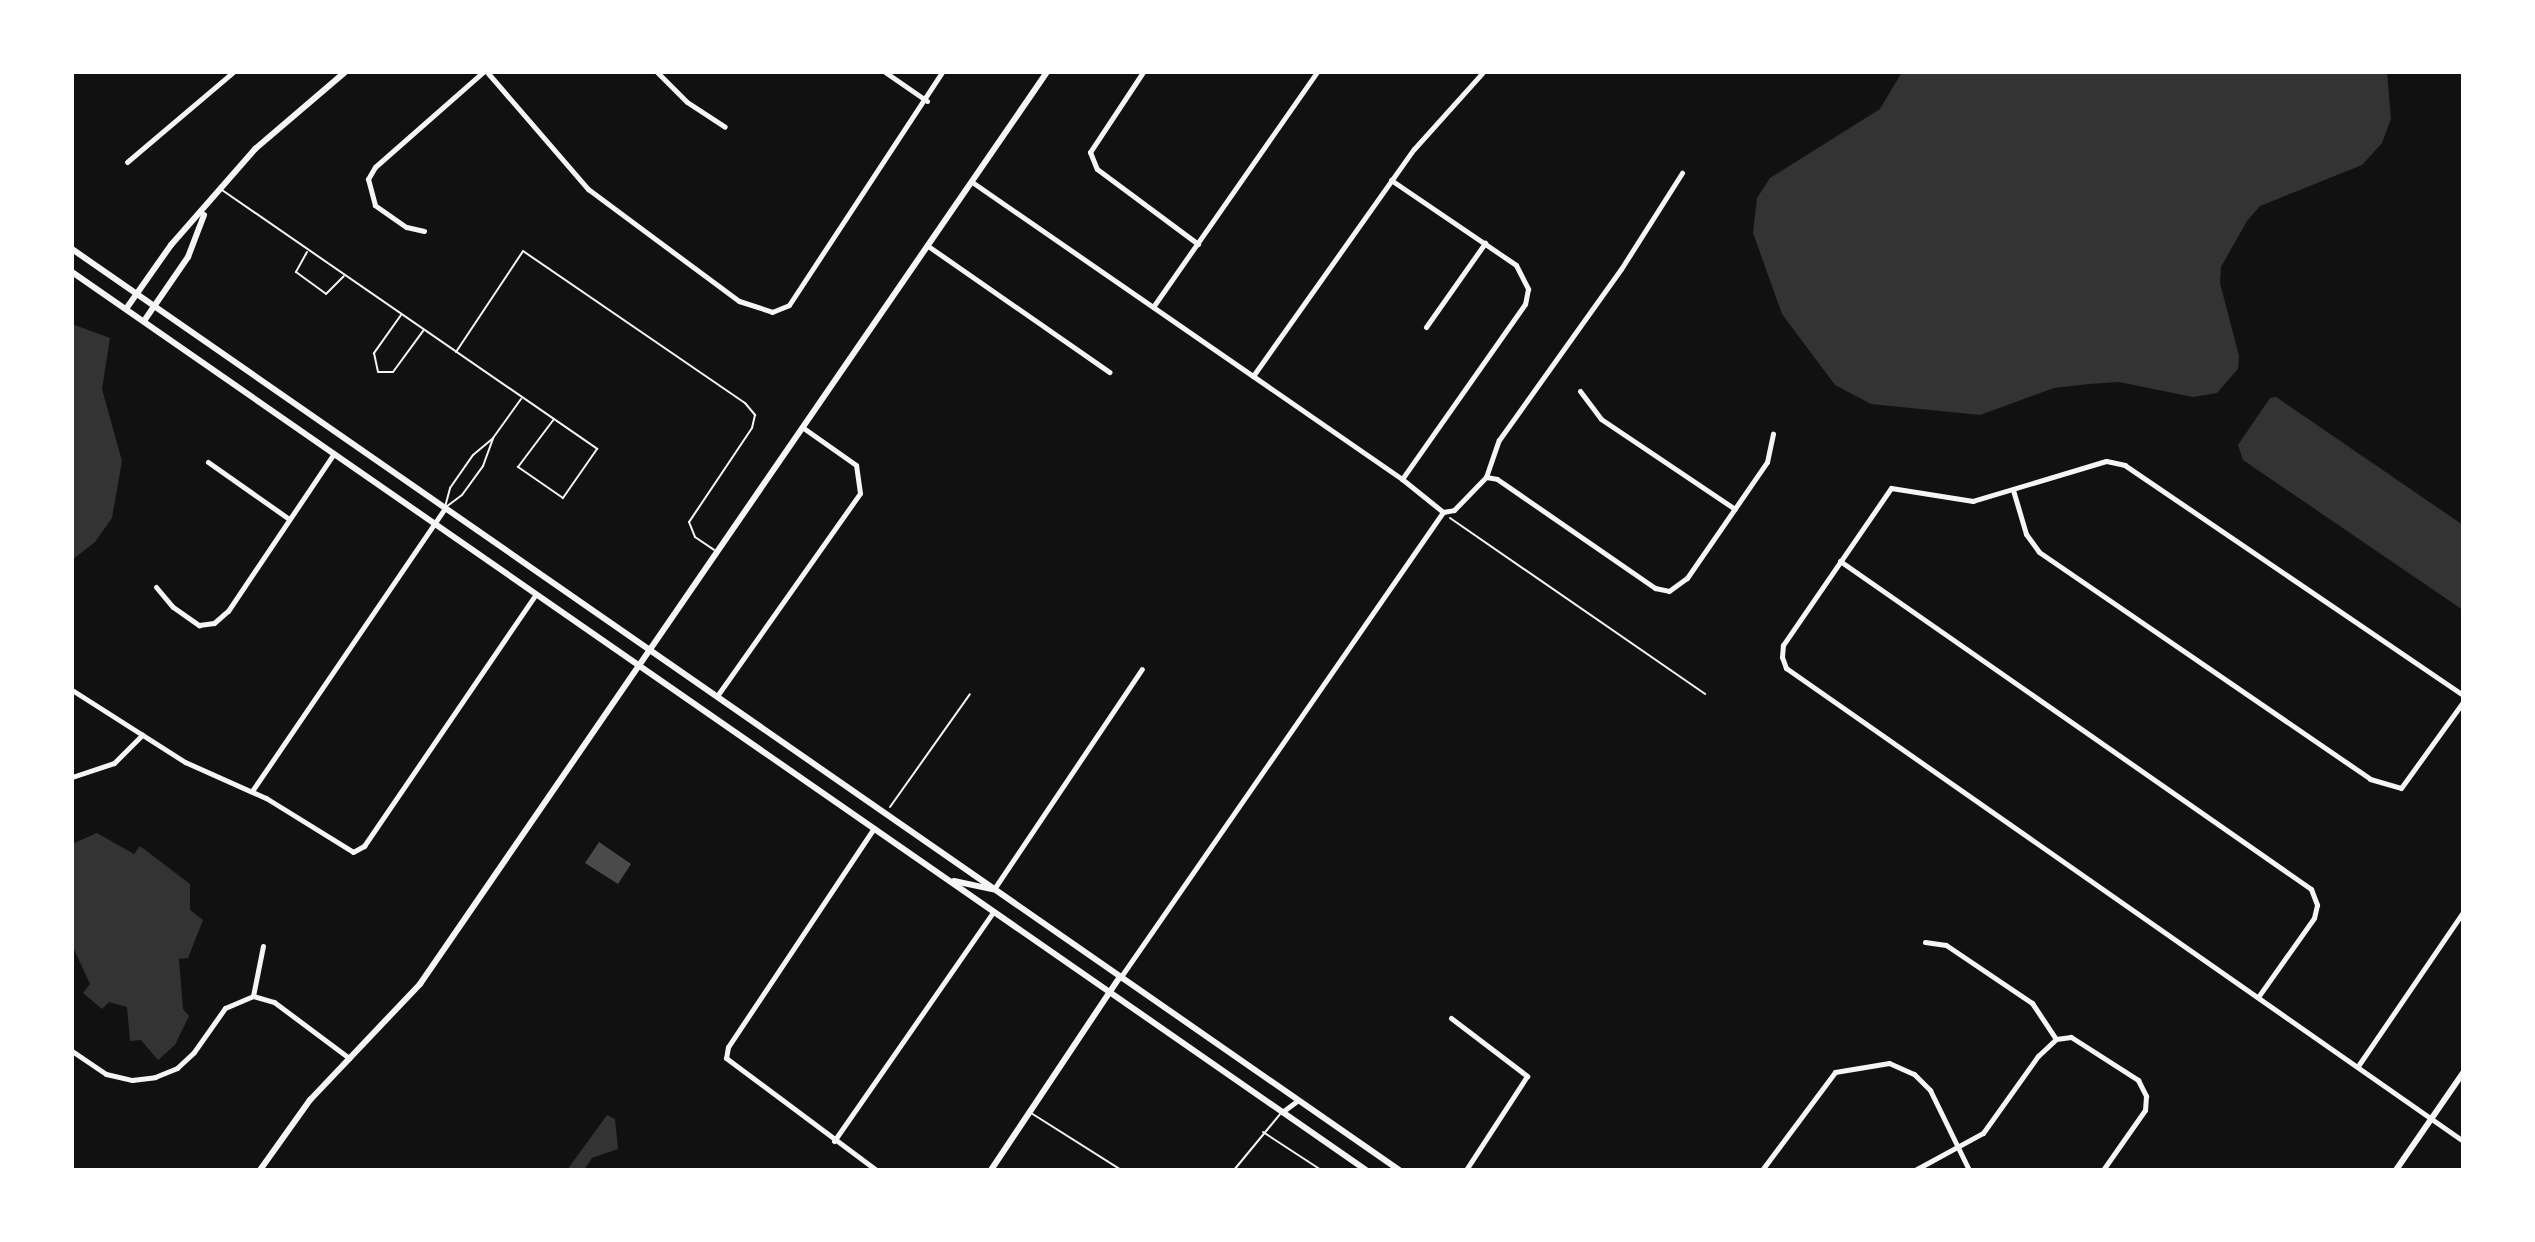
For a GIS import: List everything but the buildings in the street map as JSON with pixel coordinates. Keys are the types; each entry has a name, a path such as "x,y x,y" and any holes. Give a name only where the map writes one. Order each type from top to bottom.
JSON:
{"main road":[{"path":"126,309 171,245 205,211 272,133 345,72"},
{"path":"260,1170 310,1100 420,984 1047,72"},
{"path":"144,321 188,257 205,211"},
{"path":"72,249 1399,1170"},
{"path":"72,272 1366,1170"},
{"path":"946,879 994,889"},
{"path":"991,1170 1119,978"},
{"path":"2396,1170 2463,1073"}],"street":[{"path":"127,162 233,72"},
{"path":"424,231 406,227 375,205 368,179 375,167 485,72 588,189 739,301 772,312 796,295 927,101 942,72"},
{"path":"657,72 687,102 725,127"},
{"path":"885,72 927,101"},
{"path":"1143,72 1090,152 1097,169 1198,244"},
{"path":"1153,307 1317,72"},
{"path":"1253,376 1391,180 1483,72"},
{"path":"1119,978 1443,512 1454,510 1486,477 1499,440 1621,269 1682,173"},
{"path":"1391,180 1516,265 1528,289 1525,304 1402,479"},
{"path":"972,182 1402,479 1443,512"},
{"path":"1426,327 1485,243"},
{"path":"928,246 1109,372"},
{"path":"1580,391 1601,419 1735,509"},
{"path":"717,696 860,493 856,465 802,427"},
{"path":"1486,477 1497,479 1655,588 1669,591 1687,578 1767,462 1773,434"},
{"path":"156,587 173,607 199,625 214,623 228,611 334,453"},
{"path":"2463,695 2125,465 2106,461 1973,501 1949,501 1891,488 1783,645 1786,668 2463,1141"},
{"path":"208,462 289,519"},
{"path":"2013,490 2026,534 2039,552 2370,779 2401,788 2463,702"},
{"path":"252,791 445,507"},
{"path":"1840,561 2311,889 2317,905 2314,918 2258,997"},
{"path":"72,690 185,762 252,791 353,852 364,846 536,594"},
{"path":"994,889 1142,669"},
{"path":"72,777 114,763 142,735"},
{"path":"874,828 728,1047 726,1058 733,1067 876,1170"},
{"path":"834,1141 993,912"},
{"path":"2358,1066 2463,912"},
{"path":"1925,942 1946,945 2032,1003 2056,1039"},
{"path":"253,996 263,946"},
{"path":"72,1051 106,1074 132,1080 155,1077 177,1068 194,1052 225,1008 253,996 274,1002 349,1058"},
{"path":"1451,1018 1527,1076 1466,1170"},
{"path":"1915,1170 1983,1133 2038,1056 2056,1039 2083,1040 2138,1080 2146,1096 2145,1110 2103,1170"},
{"path":"1762,1170 1816,1092 1835,1072 1866,1063 1889,1063 1914,1074 1930,1090 1969,1170"},
{"path":"1281,1113 1297,1101"}],"lane":[{"path":"221,189 455,353 554,419 597,449 563,498 518,467 554,419"},
{"path":"308,250 296,272 326,294 344,275"},
{"path":"455,353 523,251 745,403 755,415 752,428 689,522 695,537 716,552"},
{"path":"401,315 374,353 378,372 393,372 423,330"},
{"path":"445,507 450,488 473,455 493,438 521,398"},
{"path":"445,507 462,495 483,466 493,438"},
{"path":"1030,1112 1121,1170"},
{"path":"1234,1170 1262,1131 1281,1113"},
{"path":"1262,1131 1321,1170"}],"path":[{"path":"1443,512 1705,694"},
{"path":"885,813 970,694"}],"shaded area":[{"path":"1902,72 2387,72 2391,119 2382,143 2362,165 2260,206 2247,221 2221,267 2220,283 2239,356 2238,369 2217,393 2193,397 2119,382 2089,384 2054,388 1980,415 1871,404 1835,385 1782,314 1753,233 1757,198 1770,178 1880,109"},
{"path":"72,324 110,338 102,389 122,461 112,518 95,542 72,560"},
{"path":"2276,397 2463,525 2463,610 2243,460 2238,445 2270,398"},
{"path":"97,833 134,854 140,846 190,884 190,910 203,920 188,958 179,959 183,1009 189,1016 175,1045 158,1060 141,1040 130,1041 127,1007 109,1002 102,1009 83,993 90,984 72,945 72,844"},
{"path":"607,1115 615,1119 618,1149 592,1158 584,1170 567,1170"}]}
